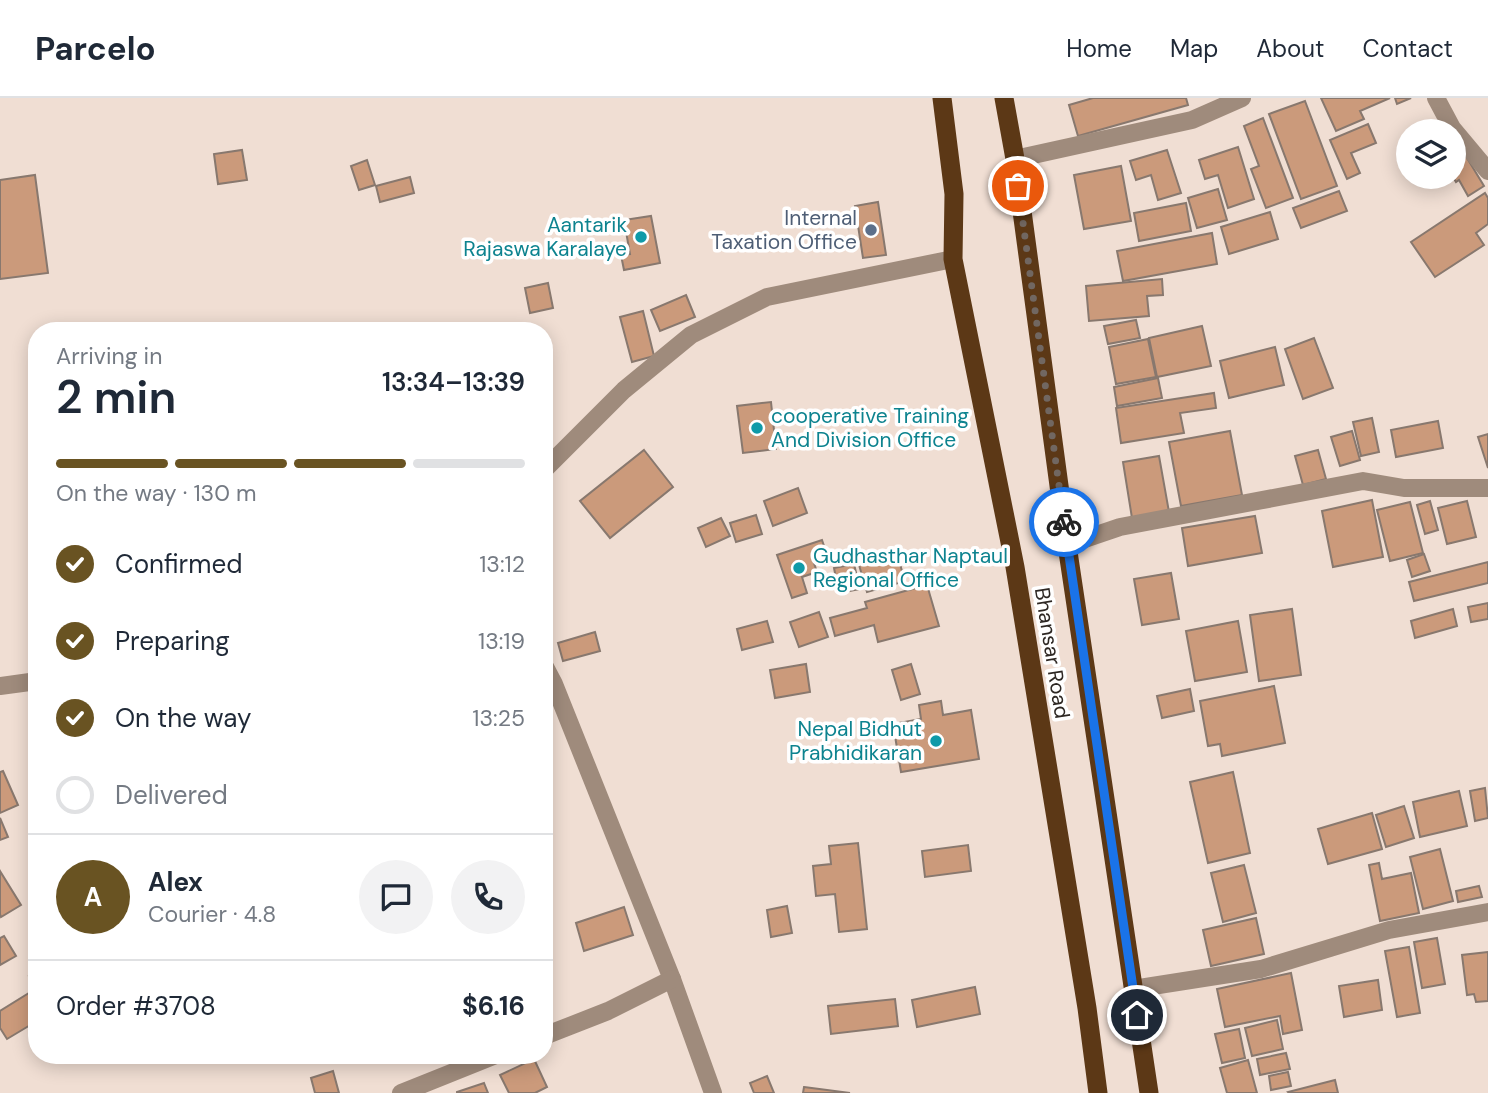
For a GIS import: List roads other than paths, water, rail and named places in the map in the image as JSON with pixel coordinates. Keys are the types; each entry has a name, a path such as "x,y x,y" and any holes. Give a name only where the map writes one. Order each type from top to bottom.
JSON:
{"highway":[{"name":"Bhansar Road","path":"942,98 954,194 953,259 1014,567 1087,1008 1098,1093"},
{"name":"Bhansar Road","path":"1004,98 1015,159 1067,545 1149,1093"}],"street":[{"path":"1015,159 1192,120 1241,98"},
{"path":"1436,98 1452,128 1488,171"},
{"path":"553,461 624,390 691,335 767,297 953,259"},
{"path":"1067,545 1120,527 1363,481 1404,488 1488,488"},
{"path":"0,686 28,682"},
{"path":"553,682 672,979 709,1092"},
{"path":"1133,989 1261,969 1390,930 1488,912"},
{"path":"553,1032 608,1011 672,979"},
{"path":"401,1093 474,1064"}],"place":[{"name":"Internal Taxation Office","path":"871,230"},
{"name":"Aantarik Rajaswa Karalaye","path":"641,237"},
{"name":"cooperative Training And Division Office","path":"757,428"},
{"name":"Gudhasthar Naptaul Regional Office","path":"799,568"},
{"name":"Nepal Bidhut Prabhidikaran","path":"936,741"}]}
